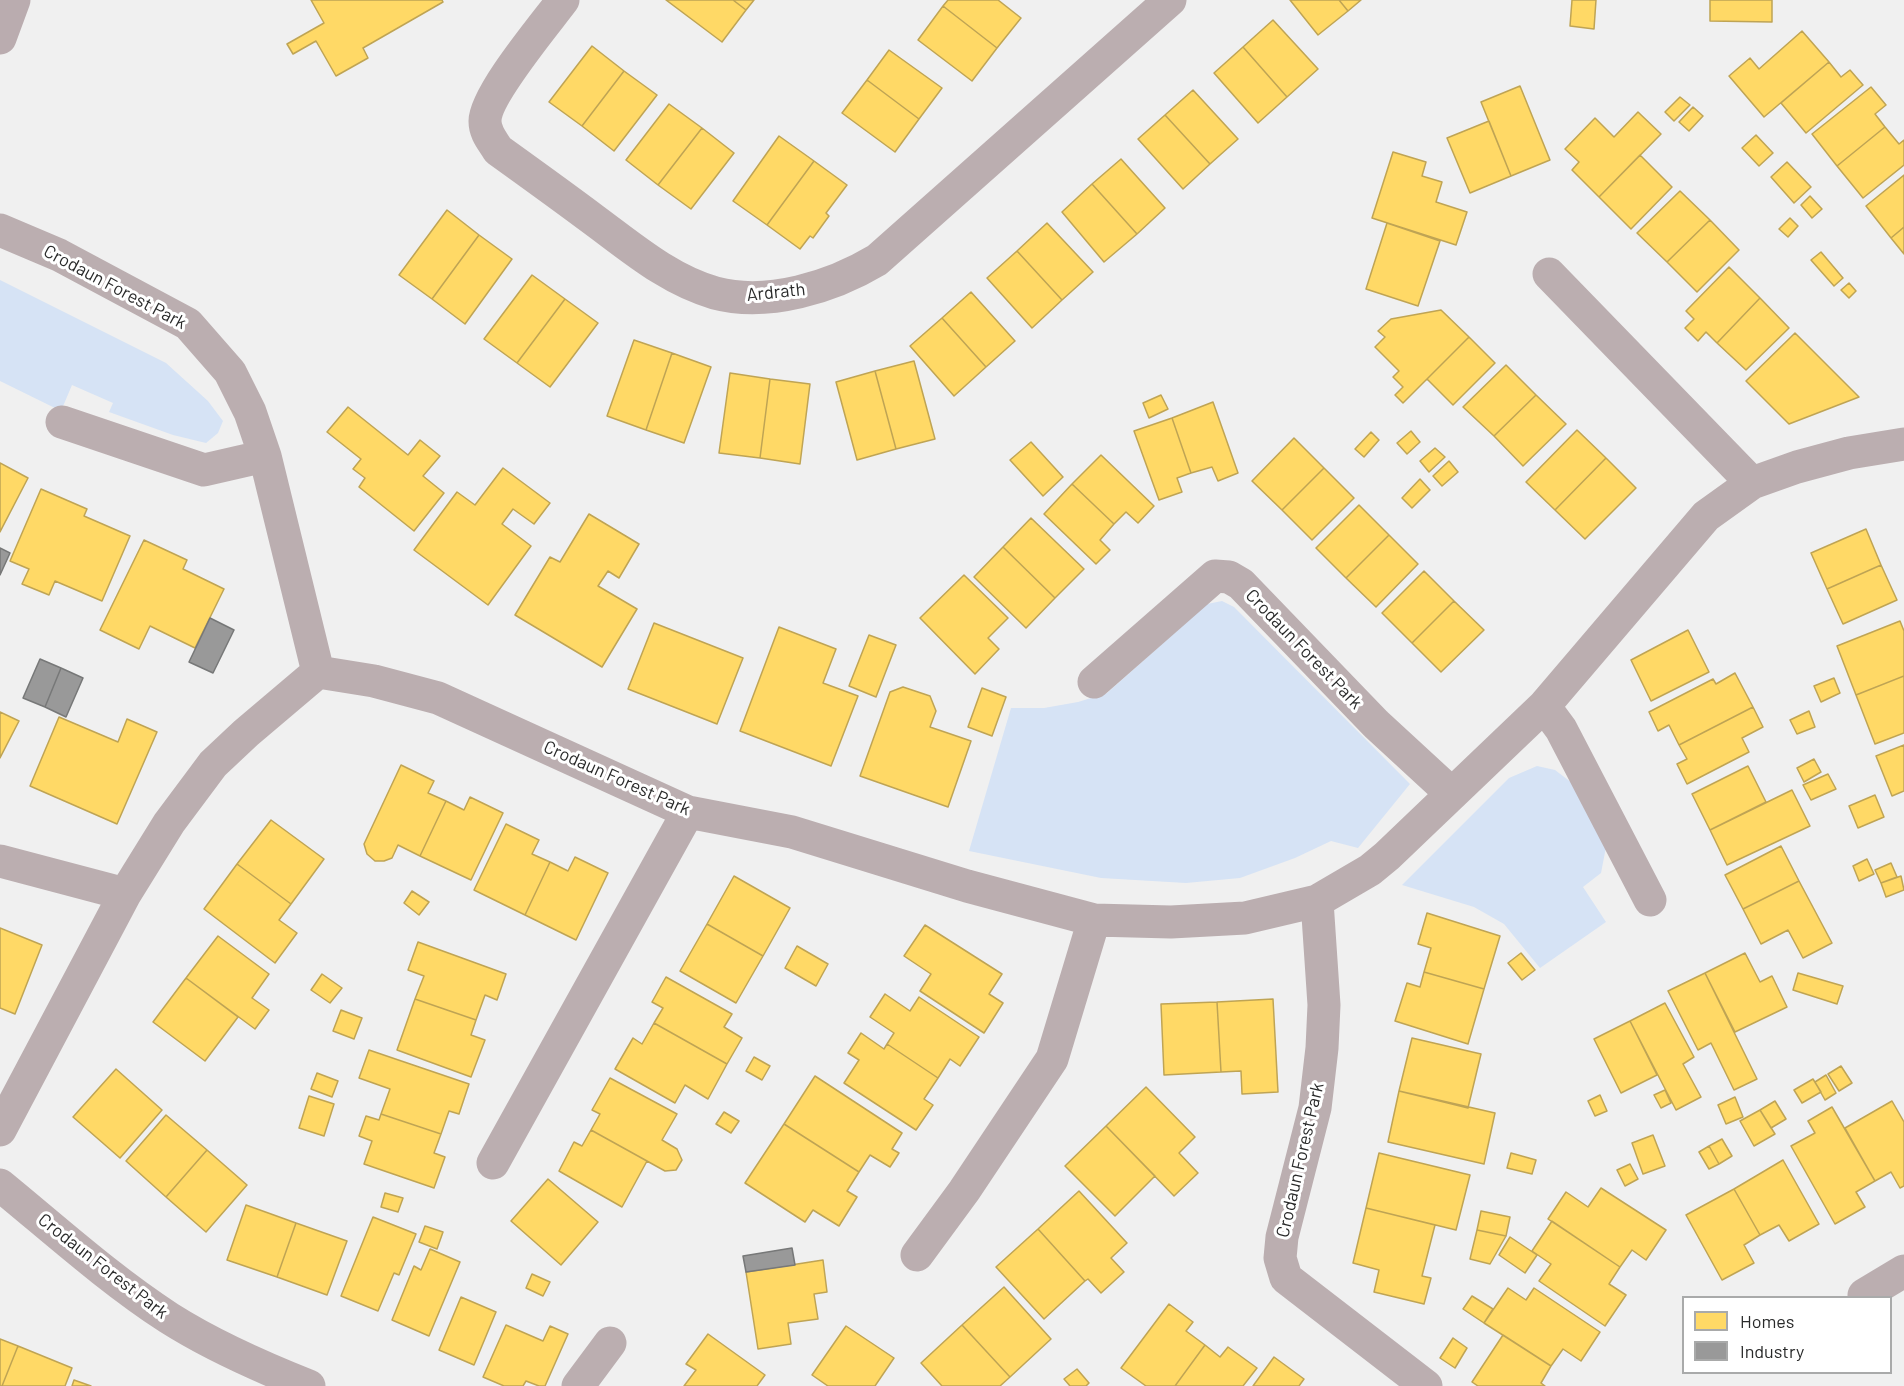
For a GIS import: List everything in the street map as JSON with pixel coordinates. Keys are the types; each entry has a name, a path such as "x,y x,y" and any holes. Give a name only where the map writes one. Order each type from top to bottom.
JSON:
{"main road":[{"path":"0,38 14,0"}],"street":[{"name":"Ardrath","path":"563,0 492,99 485,119 488,135 498,150 661,270 716,293 739,296 782,294 822,287 857,272 877,260 1170,0"},
{"name":"Crodaun Forest Park","path":"0,230 59,255 188,324 230,372 250,412 265,456 318,672 374,681 438,698 688,812 792,832 977,889 1094,920 1171,922 1245,918 1317,901 1370,870 1544,706 1707,516 1752,483 1797,467 1849,453 1904,444"},
{"path":"1550,274 1752,483"},
{"path":"62,422 204,470 265,456"},
{"name":"Crodaun Forest Park","path":"1094,682 1215,576 1229,577 1240,584 1376,724 1452,794"},
{"path":"0,1130 125,894 169,824 213,764 318,672"},
{"path":"1544,706 1561,729 1650,900"},
{"path":"494,1163 688,812"},
{"path":"0,861 125,894"},
{"name":"Crodaun Forest Park","path":"1317,901 1324,1005 1318,1091 1291,1196 1280,1258 1286,1278 1426,1386"},
{"path":"917,1255 964,1191 1052,1059 1094,920"},
{"name":"Crodaun Forest Park","path":"0,1185 141,1299 172,1320 238,1356 309,1386"},
{"path":"1864,1295 1904,1271"},
{"path":"578,1386 610,1343"}],"shaded area":[{"path":"0,280 166,363 208,401 223,421 218,433 206,443 173,435 109,412 113,403 72,385 61,411 0,381"},
{"path":"1222,601 1234,607 1410,784 1358,848 1331,841 1295,858 1240,878 1186,883 1101,878 969,851 1011,708 1044,708 1078,702 1107,693 1207,604"},
{"path":"1537,766 1555,770 1580,789 1607,842 1601,873 1583,887 1606,922 1540,968 1504,924 1474,907 1402,885 1509,778"}],"building: Homes":[{"path":"311,0 442,0 443,2 363,48 368,58 336,76 316,41 293,54 287,44 324,23"},
{"path":"666,0 733,0 746,10 722,42"},
{"path":"733,0 754,0 746,10"},
{"path":"948,0 998,0 1021,18 997,48 943,6"},
{"path":"1290,0 1339,0 1348,11 1318,35"},
{"path":"1339,0 1361,0 1348,11"},
{"path":"1572,0 1596,0 1594,29 1570,26"},
{"path":"1710,0 1772,0 1772,22 1710,21"},
{"path":"943,6 997,48 972,81 918,40"},
{"path":"1273,20 1318,69 1287,97 1243,47"},
{"path":"1802,31 1829,62 1764,117 1729,76 1750,58 1759,69"},
{"path":"592,46 624,71 582,126 549,102"},
{"path":"1243,47 1287,97 1258,123 1214,73"},
{"path":"889,50 942,88 919,119 867,80"},
{"path":"1829,62 1841,77 1850,70 1863,85 1806,133 1781,103"},
{"path":"624,71 657,95 614,151 582,126"},
{"path":"867,80 919,119 895,152 842,113"},
{"path":"1520,86 1550,160 1511,176 1481,102"},
{"path":"1871,87 1886,105 1875,114 1885,127 1837,166 1812,134"},
{"path":"1193,90 1238,139 1210,164 1165,115"},
{"path":"1680,97 1690,105 1674,121 1665,112"},
{"path":"669,104 702,128 658,185 626,160"},
{"path":"1693,107 1703,116 1689,131 1679,122"},
{"path":"1638,112 1661,134 1599,197 1572,170 1579,162 1565,149 1595,118 1614,137"},
{"path":"1165,115 1210,164 1183,189 1138,139"},
{"path":"1489,121 1511,176 1470,193 1447,138"},
{"path":"1885,127 1899,144 1904,140 1904,165 1863,198 1837,166"},
{"path":"702,128 734,153 691,209 658,185"},
{"path":"1756,135 1773,153 1759,166 1742,148"},
{"path":"779,136 814,161 767,225 733,201"},
{"path":"1393,152 1426,162 1422,176 1442,182 1436,202 1467,212 1456,245 1372,218"},
{"path":"1640,155 1672,187 1631,229 1599,197"},
{"path":"1121,159 1165,208 1137,234 1092,184"},
{"path":"814,161 847,185 826,213 829,216 813,238 810,236 800,249 767,225"},
{"path":"1787,162 1811,187 1794,203 1771,177"},
{"path":"1904,175 1904,227 1891,238 1866,206"},
{"path":"1092,184 1137,234 1104,262 1062,212"},
{"path":"1680,191 1710,220 1667,262 1637,233"},
{"path":"1810,196 1822,209 1812,218 1801,205"},
{"path":"447,210 479,235 432,299 399,275"},
{"path":"1790,218 1798,226 1788,237 1779,229"},
{"path":"1710,220 1739,250 1697,292 1667,262"},
{"path":"1047,223 1093,272 1062,300 1017,251"},
{"path":"1387,223 1440,241 1418,306 1366,289"},
{"path":"1904,227 1904,254 1891,238"},
{"path":"479,235 512,259 465,324 432,299"},
{"path":"1017,251 1062,300 1032,328 987,278"},
{"path":"1821,252 1843,278 1834,286 1811,260"},
{"path":"1729,267 1760,298 1717,343 1706,332 1698,341 1685,328 1694,319 1686,311"},
{"path":"532,275 565,299 517,363 484,339"},
{"path":"1849,283 1856,291 1849,298 1841,290"},
{"path":"971,292 1015,341 986,367 942,318"},
{"path":"1760,298 1789,328 1746,370 1717,343"},
{"path":"565,299 598,323 550,387 517,363"},
{"path":"1441,310 1469,337 1403,403 1395,395 1403,387 1393,377 1399,371 1375,347 1385,337 1378,331 1391,319"},
{"path":"942,318 986,367 954,396 910,346"},
{"path":"1795,333 1859,397 1789,424 1746,381"},
{"path":"1469,337 1495,363 1453,405 1427,379"},
{"path":"634,340 672,353 646,430 607,416"},
{"path":"672,353 711,367 684,443 646,430"},
{"path":"914,361 935,439 896,449 875,371"},
{"path":"1506,365 1536,395 1494,436 1463,407"},
{"path":"875,371 896,449 857,460 836,382"},
{"path":"730,373 770,379 760,458 719,453"},
{"path":"770,379 810,384 800,464 760,458"},
{"path":"1161,395 1168,409 1149,418 1143,403"},
{"path":"1536,395 1566,424 1523,466 1494,436"},
{"path":"1213,402 1238,473 1218,481 1212,467 1191,473 1172,418"},
{"path":"348,407 408,455 420,440 440,456 423,476 444,493 414,531 359,487 365,478 353,469 361,459 327,432"},
{"path":"1172,418 1191,473 1177,478 1182,492 1159,500 1134,431"},
{"path":"1577,430 1606,458 1555,510 1526,482"},
{"path":"1411,431 1420,442 1407,454 1397,443"},
{"path":"1371,432 1379,440 1364,457 1355,449"},
{"path":"1294,438 1324,468 1282,510 1252,481"},
{"path":"1031,442 1063,477 1043,496 1010,460"},
{"path":"1435,448 1445,457 1429,472 1420,461"},
{"path":"1101,455 1154,506 1138,523 1126,512 1114,524 1072,484"},
{"path":"1606,458 1636,488 1585,539 1555,510"},
{"path":"1449,461 1458,472 1442,486 1433,476"},
{"path":"0,463 28,478 0,532"},
{"path":"503,468 550,503 534,524 513,509 502,524 531,546 488,605 414,550 457,492 475,505"},
{"path":"1324,468 1354,498 1312,540 1282,510"},
{"path":"1420,479 1430,490 1412,508 1402,498"},
{"path":"1072,484 1114,524 1100,540 1110,550 1096,564 1044,514"},
{"path":"41,489 87,509 84,516 130,536 102,601 55,581 49,595 22,584 29,569 10,561"},
{"path":"1359,505 1389,535 1346,578 1316,548"},
{"path":"589,514 639,544 619,578 608,571 598,586 637,609 602,667 515,615 550,557 560,562"},
{"path":"1031,518 1084,569 1055,598 1003,547"},
{"path":"1866,529 1881,565 1827,589 1811,553"},
{"path":"1389,535 1418,564 1376,607 1346,578"},
{"path":"144,540 187,560 183,569 224,589 195,648 150,626 139,649 100,630"},
{"path":"1003,547 1055,598 1026,628 974,577"},
{"path":"1881,565 1897,600 1843,624 1827,589"},
{"path":"1424,571 1454,601 1412,643 1382,613"},
{"path":"964,575 1008,618 988,638 999,649 975,674 920,618"},
{"path":"1454,601 1484,630 1441,672 1412,643"},
{"path":"1900,621 1904,631 1904,676 1856,695 1837,646"},
{"path":"654,623 743,658 717,724 628,689"},
{"path":"779,627 836,649 823,683 858,696 831,766 740,731"},
{"path":"1688,630 1709,672 1651,701 1631,660"},
{"path":"869,635 896,645 876,697 849,686"},
{"path":"1735,673 1753,707 1679,745 1669,725 1658,731 1649,712 1713,679 1716,684"},
{"path":"1904,676 1904,733 1875,744 1856,695"},
{"path":"1834,678 1840,693 1821,702 1814,686"},
{"path":"903,687 930,696 936,711 930,727 971,741 948,807 860,776 890,692"},
{"path":"982,688 1006,697 992,736 968,727"},
{"path":"1753,707 1763,727 1742,738 1749,752 1687,784 1677,764 1687,759 1679,745"},
{"path":"1809,711 1815,727 1797,734 1790,720"},
{"path":"0,712 19,721 0,758"},
{"path":"59,717 118,742 127,719 157,732 117,824 30,786"},
{"path":"1904,745 1904,791 1892,796 1876,756"},
{"path":"1814,759 1821,772 1804,782 1797,768"},
{"path":"401,765 434,781 428,793 446,801 420,856 398,845 392,858 375,861 367,854 364,844"},
{"path":"1748,766 1766,802 1710,830 1692,794"},
{"path":"1828,774 1836,789 1811,800 1803,785"},
{"path":"1792,790 1810,826 1727,865 1710,830"},
{"path":"1875,795 1884,817 1858,828 1849,806"},
{"path":"470,797 503,813 471,880 420,856 446,801 464,810"},
{"path":"271,820 324,859 291,904 237,864"},
{"path":"506,824 539,840 532,854 550,862 525,915 474,890"},
{"path":"1781,846 1799,881 1743,909 1725,875"},
{"path":"575,857 608,873 576,940 525,915 550,862 568,871"},
{"path":"1867,859 1874,874 1859,881 1853,866"},
{"path":"1891,863 1897,877 1881,883 1875,870"},
{"path":"237,864 291,904 279,920 297,933 275,963 204,909"},
{"path":"734,876 790,908 763,956 707,924"},
{"path":"1901,876 1904,890 1886,897 1881,883"},
{"path":"1799,881 1832,943 1803,958 1788,930 1761,944 1743,909"},
{"path":"412,891 429,902 419,915 404,903"},
{"path":"1427,913 1500,936 1484,989 1424,972 1431,948 1418,944"},
{"path":"707,924 763,956 736,1003 680,971"},
{"path":"925,925 1002,974 989,994 1003,1003 984,1033 920,991 931,974 904,956"},
{"path":"0,928 42,945 15,1014 0,1008"},
{"path":"218,936 269,974 252,998 269,1010 255,1029 186,978"},
{"path":"418,942 506,974 497,1000 485,995 476,1020 415,999 424,976 408,970"},
{"path":"797,946 828,964 816,986 785,968"},
{"path":"1521,953 1535,970 1522,980 1508,963"},
{"path":"1745,953 1760,982 1772,976 1787,1007 1735,1032 1705,973"},
{"path":"1424,972 1484,989 1468,1044 1395,1021 1407,983 1420,987"},
{"path":"1705,973 1757,1079 1734,1090 1711,1043 1698,1050 1668,991"},
{"path":"1798,973 1843,986 1837,1004 1793,990"},
{"path":"322,974 342,988 330,1003 311,990"},
{"path":"666,977 732,1014 724,1027 742,1038 727,1064 654,1023 663,1008 652,1002"},
{"path":"186,978 238,1017 205,1061 153,1022"},
{"path":"885,994 910,1011 919,997 979,1037 960,1066 950,1059 938,1078 887,1044 894,1033 870,1017"},
{"path":"415,999 476,1020 471,1035 485,1040 471,1077 397,1050"},
{"path":"1273,999 1278,1092 1242,1094 1241,1071 1221,1072 1217,1002"},
{"path":"1217,1002 1221,1072 1164,1075 1161,1004"},
{"path":"1665,1003 1694,1057 1683,1064 1701,1097 1676,1110 1630,1021"},
{"path":"341,1010 362,1018 354,1039 333,1031"},
{"path":"1630,1021 1657,1075 1621,1093 1594,1039"},
{"path":"654,1023 727,1064 708,1099 685,1085 675,1103 615,1069 633,1038 642,1044"},
{"path":"861,1033 884,1049 887,1044 938,1078 924,1099 933,1105 916,1130 844,1083 859,1060 848,1053"},
{"path":"1412,1038 1481,1054 1468,1108 1399,1091"},
{"path":"369,1050 469,1084 459,1114 449,1111 441,1134 381,1114 390,1089 359,1078"},
{"path":"754,1057 770,1066 762,1080 746,1071"},
{"path":"1841,1066 1852,1083 1839,1091 1828,1074"},
{"path":"116,1069 162,1110 120,1158 73,1117"},
{"path":"317,1073 338,1081 332,1097 311,1089"},
{"path":"1826,1075 1836,1093 1825,1100 1815,1082"},
{"path":"815,1076 902,1133 892,1149 899,1153 890,1167 870,1155 859,1172 784,1124"},
{"path":"610,1078 677,1114 662,1140 677,1149 682,1160 676,1170 665,1171 591,1130 600,1114 592,1110"},
{"path":"1813,1079 1821,1092 1802,1103 1794,1090"},
{"path":"1146,1087 1195,1137 1179,1153 1198,1173 1174,1196 1106,1126"},
{"path":"1665,1090 1671,1103 1661,1108 1654,1095"},
{"path":"1399,1091 1495,1113 1484,1164 1388,1142"},
{"path":"1600,1095 1607,1111 1595,1116 1588,1101"},
{"path":"309,1096 334,1104 324,1136 299,1128"},
{"path":"1735,1097 1743,1117 1726,1124 1718,1105"},
{"path":"1775,1101 1786,1119 1771,1128 1760,1110"},
{"path":"1892,1101 1904,1122 1904,1186 1900,1188 1891,1172 1875,1181 1845,1128"},
{"path":"1832,1107 1875,1181 1856,1192 1865,1207 1835,1224 1791,1146 1815,1133 1808,1121"},
{"path":"1760,1110 1775,1134 1754,1146 1740,1121"},
{"path":"724,1112 739,1121 731,1133 716,1124"},
{"path":"381,1114 441,1134 434,1153 445,1157 434,1188 364,1164 372,1141 359,1136 366,1116 379,1120"},
{"path":"166,1115 207,1150 166,1197 126,1161"},
{"path":"784,1124 859,1172 847,1191 857,1197 839,1226 813,1210 805,1222 745,1183"},
{"path":"1106,1126 1155,1176 1115,1216 1065,1166"},
{"path":"591,1130 647,1161 622,1207 559,1171 574,1142 582,1146"},
{"path":"1653,1135 1665,1166 1643,1174 1632,1143"},
{"path":"1722,1139 1732,1156 1719,1164 1709,1146"},
{"path":"1709,1146 1719,1164 1709,1169 1699,1152"},
{"path":"207,1150 247,1185 206,1232 166,1197"},
{"path":"1379,1153 1470,1175 1456,1230 1366,1208"},
{"path":"1511,1153 1536,1160 1532,1174 1507,1168"},
{"path":"1783,1160 1819,1224 1789,1241 1779,1225 1760,1235 1734,1189"},
{"path":"1630,1164 1638,1179 1625,1186 1617,1170"},
{"path":"548,1179 598,1222 561,1265 511,1221"},
{"path":"1601,1188 1666,1230 1646,1260 1632,1250 1620,1267 1548,1219 1566,1192 1588,1207"},
{"path":"1734,1189 1760,1235 1744,1245 1754,1263 1722,1280 1686,1215"},
{"path":"1079,1191 1127,1243 1111,1258 1124,1272 1101,1293 1088,1279 1085,1281 1038,1229"},
{"path":"385,1193 403,1198 398,1212 381,1207"},
{"path":"246,1205 296,1223 277,1277 227,1260"},
{"path":"1366,1208 1435,1225 1422,1276 1431,1278 1424,1304 1374,1292 1379,1270 1353,1263"},
{"path":"1481,1211 1510,1217 1506,1236 1477,1230"},
{"path":"373,1217 416,1234 399,1275 394,1273 378,1311 341,1296"},
{"path":"1552,1221 1620,1267 1609,1284 1626,1295 1605,1326 1539,1281 1551,1264 1532,1251"},
{"path":"296,1223 347,1241 327,1295 277,1277"},
{"path":"425,1226 443,1232 437,1249 419,1242"},
{"path":"1038,1229 1085,1281 1044,1319 996,1267"},
{"path":"1477,1230 1506,1236 1490,1264 1470,1259"},
{"path":"1510,1237 1537,1255 1525,1273 1499,1255"},
{"path":"430,1249 460,1262 429,1336 392,1320 414,1266 421,1270"},
{"path":"823,1260 827,1292 814,1294 818,1319 788,1323 791,1344 758,1349 746,1272"},
{"path":"532,1274 550,1282 543,1296 526,1288"},
{"path":"1004,1287 1051,1339 1010,1377 962,1325"},
{"path":"1508,1288 1526,1300 1534,1288 1600,1332 1581,1361 1563,1349 1551,1366 1484,1323"},
{"path":"1472,1296 1493,1309 1484,1323 1463,1309"},
{"path":"461,1297 496,1312 474,1365 439,1350"},
{"path":"1169,1304 1193,1322 1186,1331 1205,1345 1175,1386 1146,1386 1121,1368"},
{"path":"506,1325 543,1341 550,1326 568,1334 545,1386 526,1381 523,1386 504,1386 483,1377"},
{"path":"962,1325 1010,1377 1000,1386 942,1386 921,1363"},
{"path":"846,1326 894,1358 875,1386 828,1386 812,1375"},
{"path":"708,1334 765,1375 757,1386 684,1386 696,1370 686,1364"},
{"path":"1503,1335 1551,1366 1541,1383 1545,1386 1478,1386 1472,1382"},
{"path":"1453,1338 1467,1348 1455,1368 1440,1358"},
{"path":"0,1339 18,1346 2,1386 0,1386"},
{"path":"1205,1345 1220,1357 1228,1347 1257,1368 1243,1386 1175,1386"},
{"path":"18,1346 72,1368 65,1386 2,1386"},
{"path":"1274,1357 1304,1379 1299,1386 1253,1386"},
{"path":"1077,1369 1089,1383 1086,1386 1070,1386 1064,1379"},
{"path":"74,1380 91,1386 72,1386"}],"building: Industry":[{"path":"0,548 10,553 0,575"},
{"path":"210,618 234,630 213,673 189,662"},
{"path":"40,659 61,668 45,707 23,698"},
{"path":"61,668 83,678 66,717 45,707"},
{"path":"792,1248 795,1265 746,1272 743,1256"}]}
